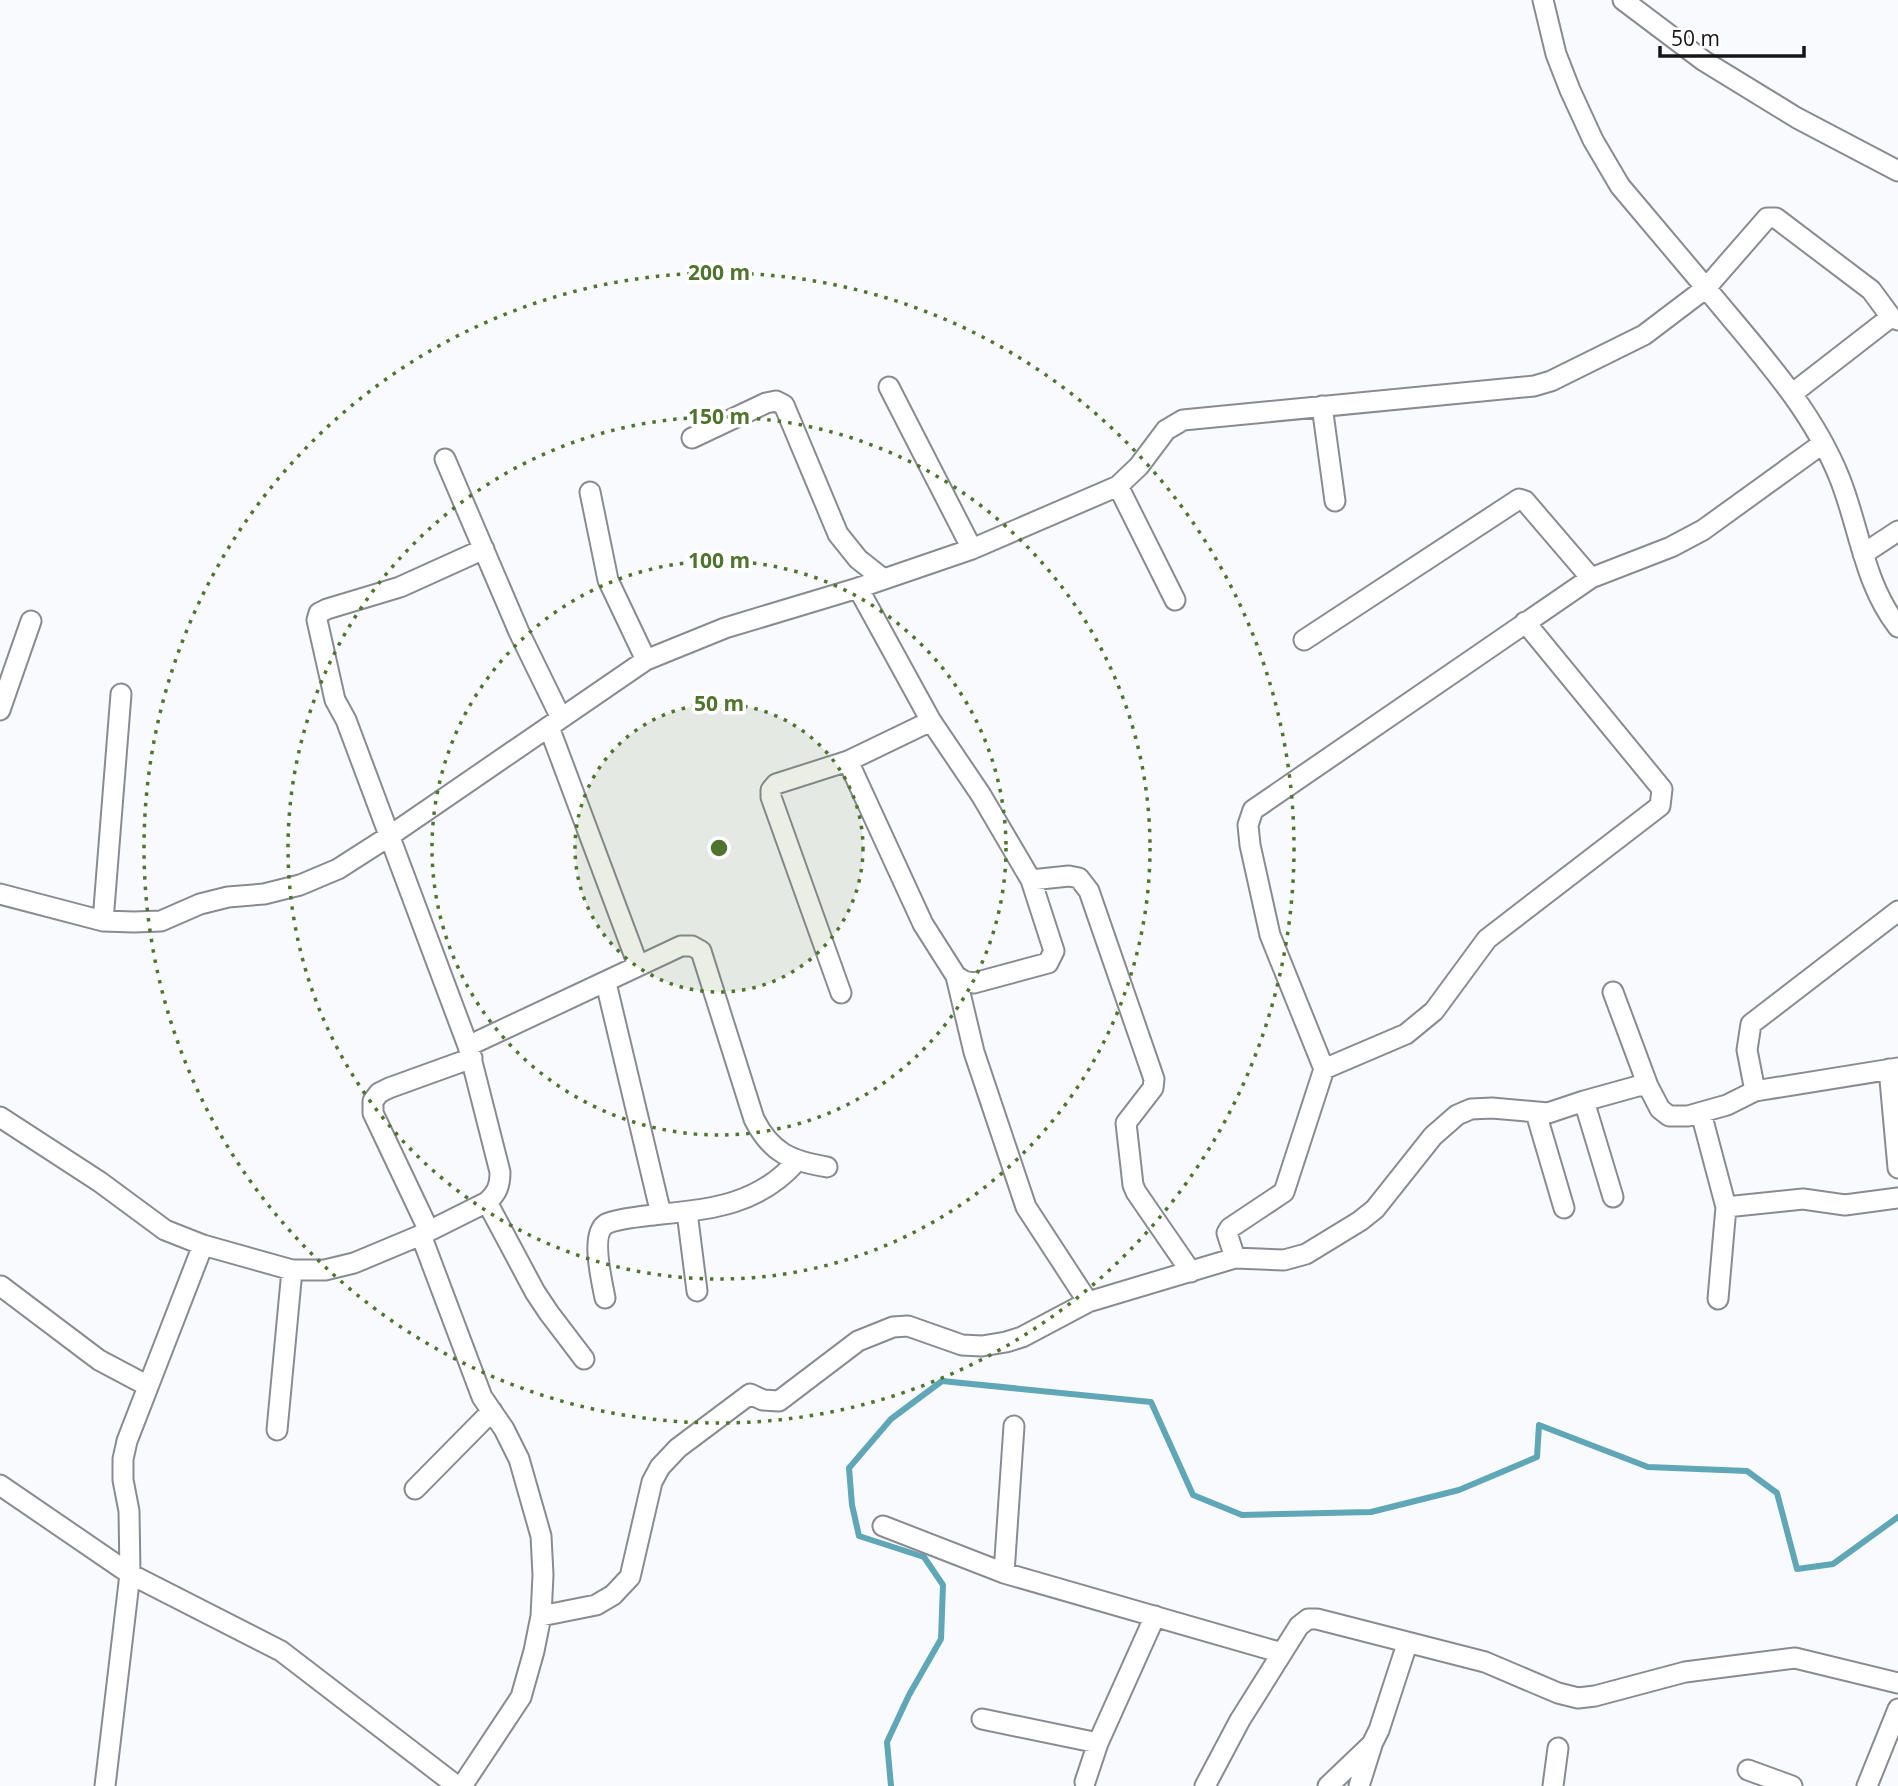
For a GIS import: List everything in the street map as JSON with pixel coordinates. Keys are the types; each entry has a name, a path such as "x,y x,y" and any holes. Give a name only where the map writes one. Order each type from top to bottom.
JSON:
{"street":[{"path":"1543,0 1556,54 1593,140 1620,186 1793,393 1840,479 1877,595 1898,627"},
{"path":"1623,0 1704,61 1797,118 1898,171"},
{"path":"0,894 103,921 161,921 228,897 264,894 300,885 338,869 388,837 646,660 725,628 972,549 1118,486 1139,466 1166,430 1183,419 1534,386 1551,381 1644,335 1706,288 1768,218 1776,218 1871,290 1895,319 1793,393"},
{"path":"889,387 972,549"},
{"path":"692,438 766,403 776,401 784,405 838,534 858,559 883,578"},
{"path":"1322,406 1335,501"},
{"path":"1235,1258 1227,1233 1230,1228 1284,1192 1324,1069 1270,936 1250,845 1248,825 1253,810 1591,578 1671,547 1703,530 1822,444"},
{"path":"445,459 555,722 638,965"},
{"path":"1118,486 1175,600"},
{"path":"590,492 608,580 646,660"},
{"path":"1304,640 1519,499 1525,501 1591,578"},
{"path":"1863,554 1898,531"},
{"path":"0,1117 100,1182 165,1230 292,1270 325,1270 354,1264 425,1233 496,1195 500,1172 470,1052 346,720 335,700 317,620 319,613 400,587 484,548"},
{"path":"858,587 931,722 981,795 1031,880 1054,951 1048,963 974,983 956,976"},
{"path":"0,710 31,621"},
{"path":"1324,1069 1406,1034 1434,1011 1487,939 1660,806 1662,789 1525,622"},
{"path":"103,921 121,694"},
{"path":"841,993 771,797 771,790 776,784 848,761 931,722"},
{"path":"848,761 923,925 956,976 974,1052 1026,1207 1088,1302"},
{"path":"1031,880 1069,876 1079,878 1089,891 1154,1079 1153,1088 1126,1123 1133,1185 1191,1272"},
{"path":"1755,1091 1747,1050 1751,1024 1898,911"},
{"path":"0,1485 130,1574 281,1651 459,1786 521,1697 541,1616 541,1535 519,1459 482,1397 425,1233 373,1113 373,1101 379,1093 470,1052 638,965 681,946 692,946 701,951 754,1119 762,1134 769,1143 796,1162 827,1167"},
{"path":"606,983 661,1214"},
{"path":"1613,992 1648,1086 1660,1109 1669,1116 1688,1116 1727,1105 1755,1091 1893,1069 1898,1168"},
{"path":"541,1616 596,1605 613,1595 630,1577 652,1482 660,1467 678,1448 750,1394 763,1400 779,1401 858,1341 893,1327 908,1326 962,1345 982,1346 1022,1337 1088,1302 1235,1258 1284,1260 1306,1254 1375,1209 1433,1136 1457,1115 1471,1109 1492,1108 1548,1113 1638,1086 1648,1086"},
{"path":"1584,1101 1613,1197"},
{"path":"1536,1112 1564,1208"},
{"path":"1701,1112 1726,1207 1718,1299"},
{"path":"605,1298 597,1242 599,1231 607,1224 733,1204 761,1192 796,1162"},
{"path":"1726,1207 1803,1199 1845,1205 1898,1198"},
{"path":"487,1202 535,1292 584,1359"},
{"path":"687,1212 697,1291"},
{"path":"105,1786 130,1574 129,1511 123,1480 123,1460 127,1441 203,1244"},
{"path":"277,1430 292,1270"},
{"path":"1,1286 99,1360 148,1386"},
{"path":"415,1489 492,1411"},
{"path":"1004,1573 1014,1426"},
{"path":"883,1526 1004,1573 1282,1653"},
{"path":"1085,1782 1098,1743 1155,1616"},
{"path":"1205,1786 1240,1720 1298,1626 1308,1619 1317,1619 1485,1662 1558,1693 1578,1698 1685,1672 1795,1658 1898,1683"},
{"path":"1359,1786 1407,1644"},
{"path":"1867,1786 1898,1709"},
{"path":"982,1719 1098,1743"},
{"path":"1328,1786 1372,1744"},
{"path":"1553,1786 1558,1748"},
{"path":"1748,1770 1791,1786"}],"waterway":[{"path":"891,1786 887,1742 909,1695 941,1639 943,1585 924,1557 859,1536 852,1505 849,1468 891,1419 942,1381 1151,1402 1193,1495 1242,1515 1371,1512 1459,1490 1537,1457 1539,1425 1648,1467 1747,1471 1777,1493 1797,1569 1833,1564 1898,1517"}]}
